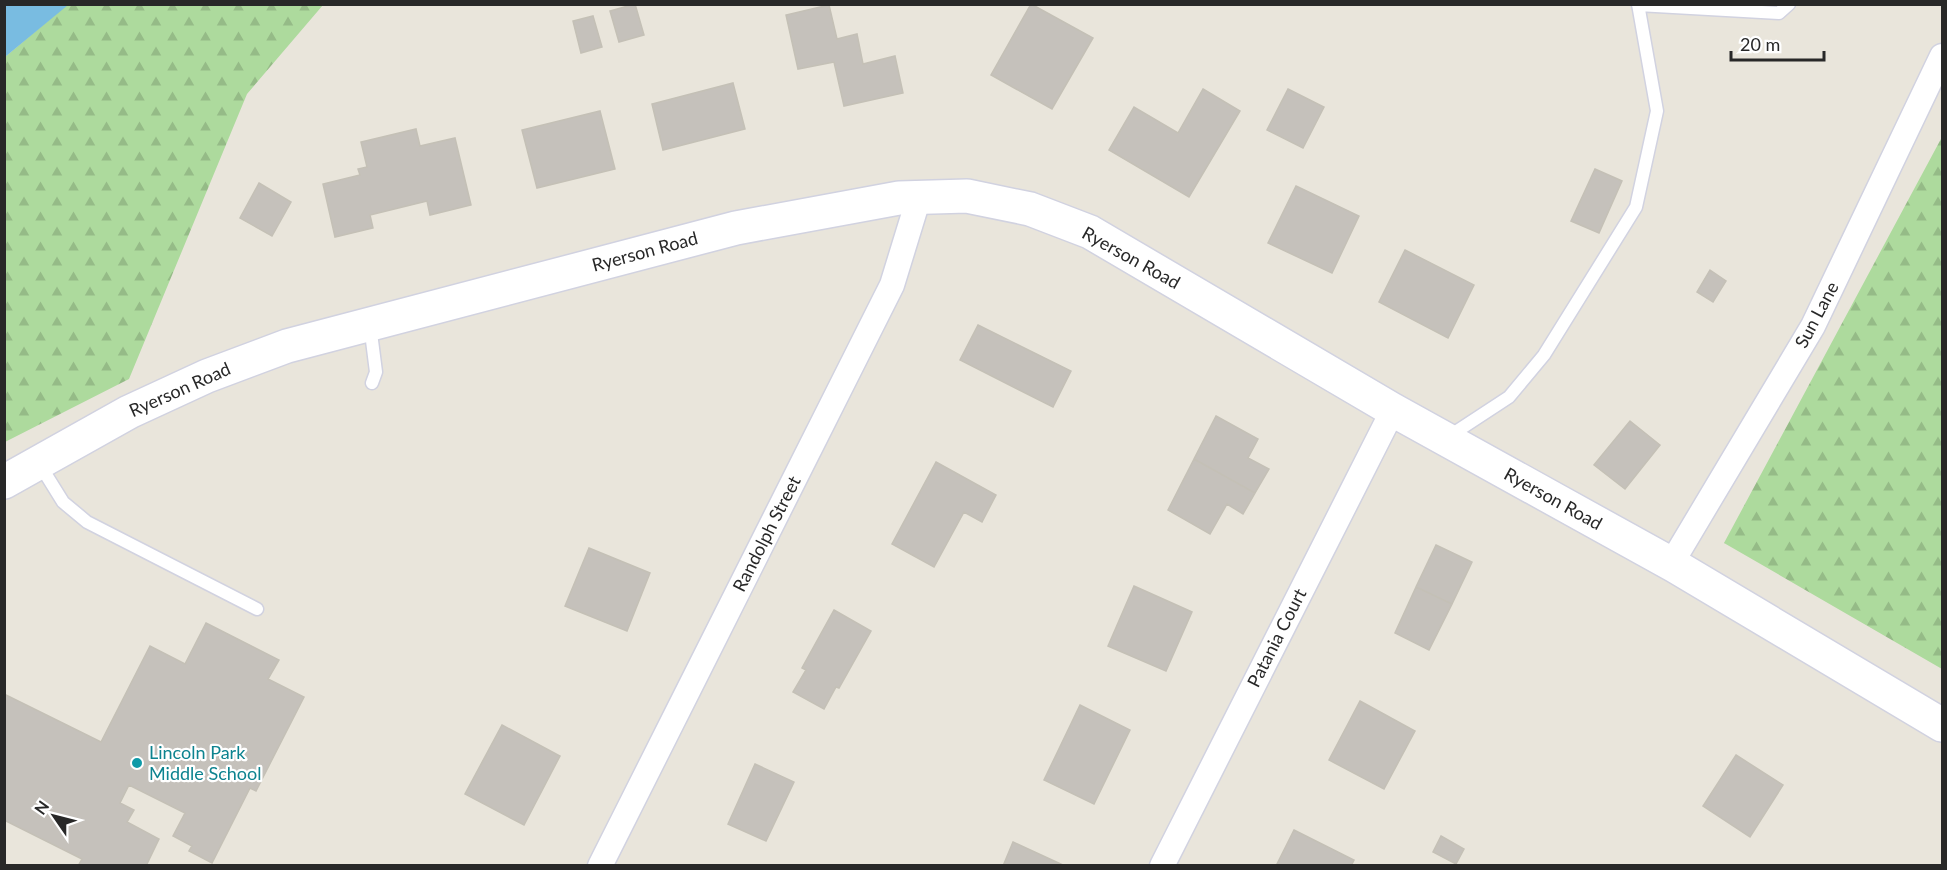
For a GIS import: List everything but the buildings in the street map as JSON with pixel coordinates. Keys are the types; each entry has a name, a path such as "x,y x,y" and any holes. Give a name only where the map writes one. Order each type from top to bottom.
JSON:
{"street":[{"name":"Sun Lane","path":"1671,564 1813,327 1942,56"},
{"name":"Ryerson Road","path":"4,482 129,412 207,376 287,346 736,228 899,198 967,196 1030,209 1090,232 1393,410 1671,564 1942,725"},
{"name":"Randolph Street","path":"600,866 892,285 919,197"},
{"name":"Patania Court","path":"1162,866 1393,410"}],"lane":[{"path":"1445,439 1509,397 1544,355 1636,207 1657,111 1638,4 1779,13 1789,4"},
{"path":"370,323 376,372 372,383"},
{"path":"39,463 63,502 87,522 257,609"}],"green space":[{"path":"68,4 323,5 247,94 129,379 5,442 5,57"},
{"path":"1942,137 1942,669 1724,543"}],"water":[{"path":"5,4 67,4 68,5 5,57"}],"place":[{"name":"Lincoln Park Middle School","path":"137,763"}]}
